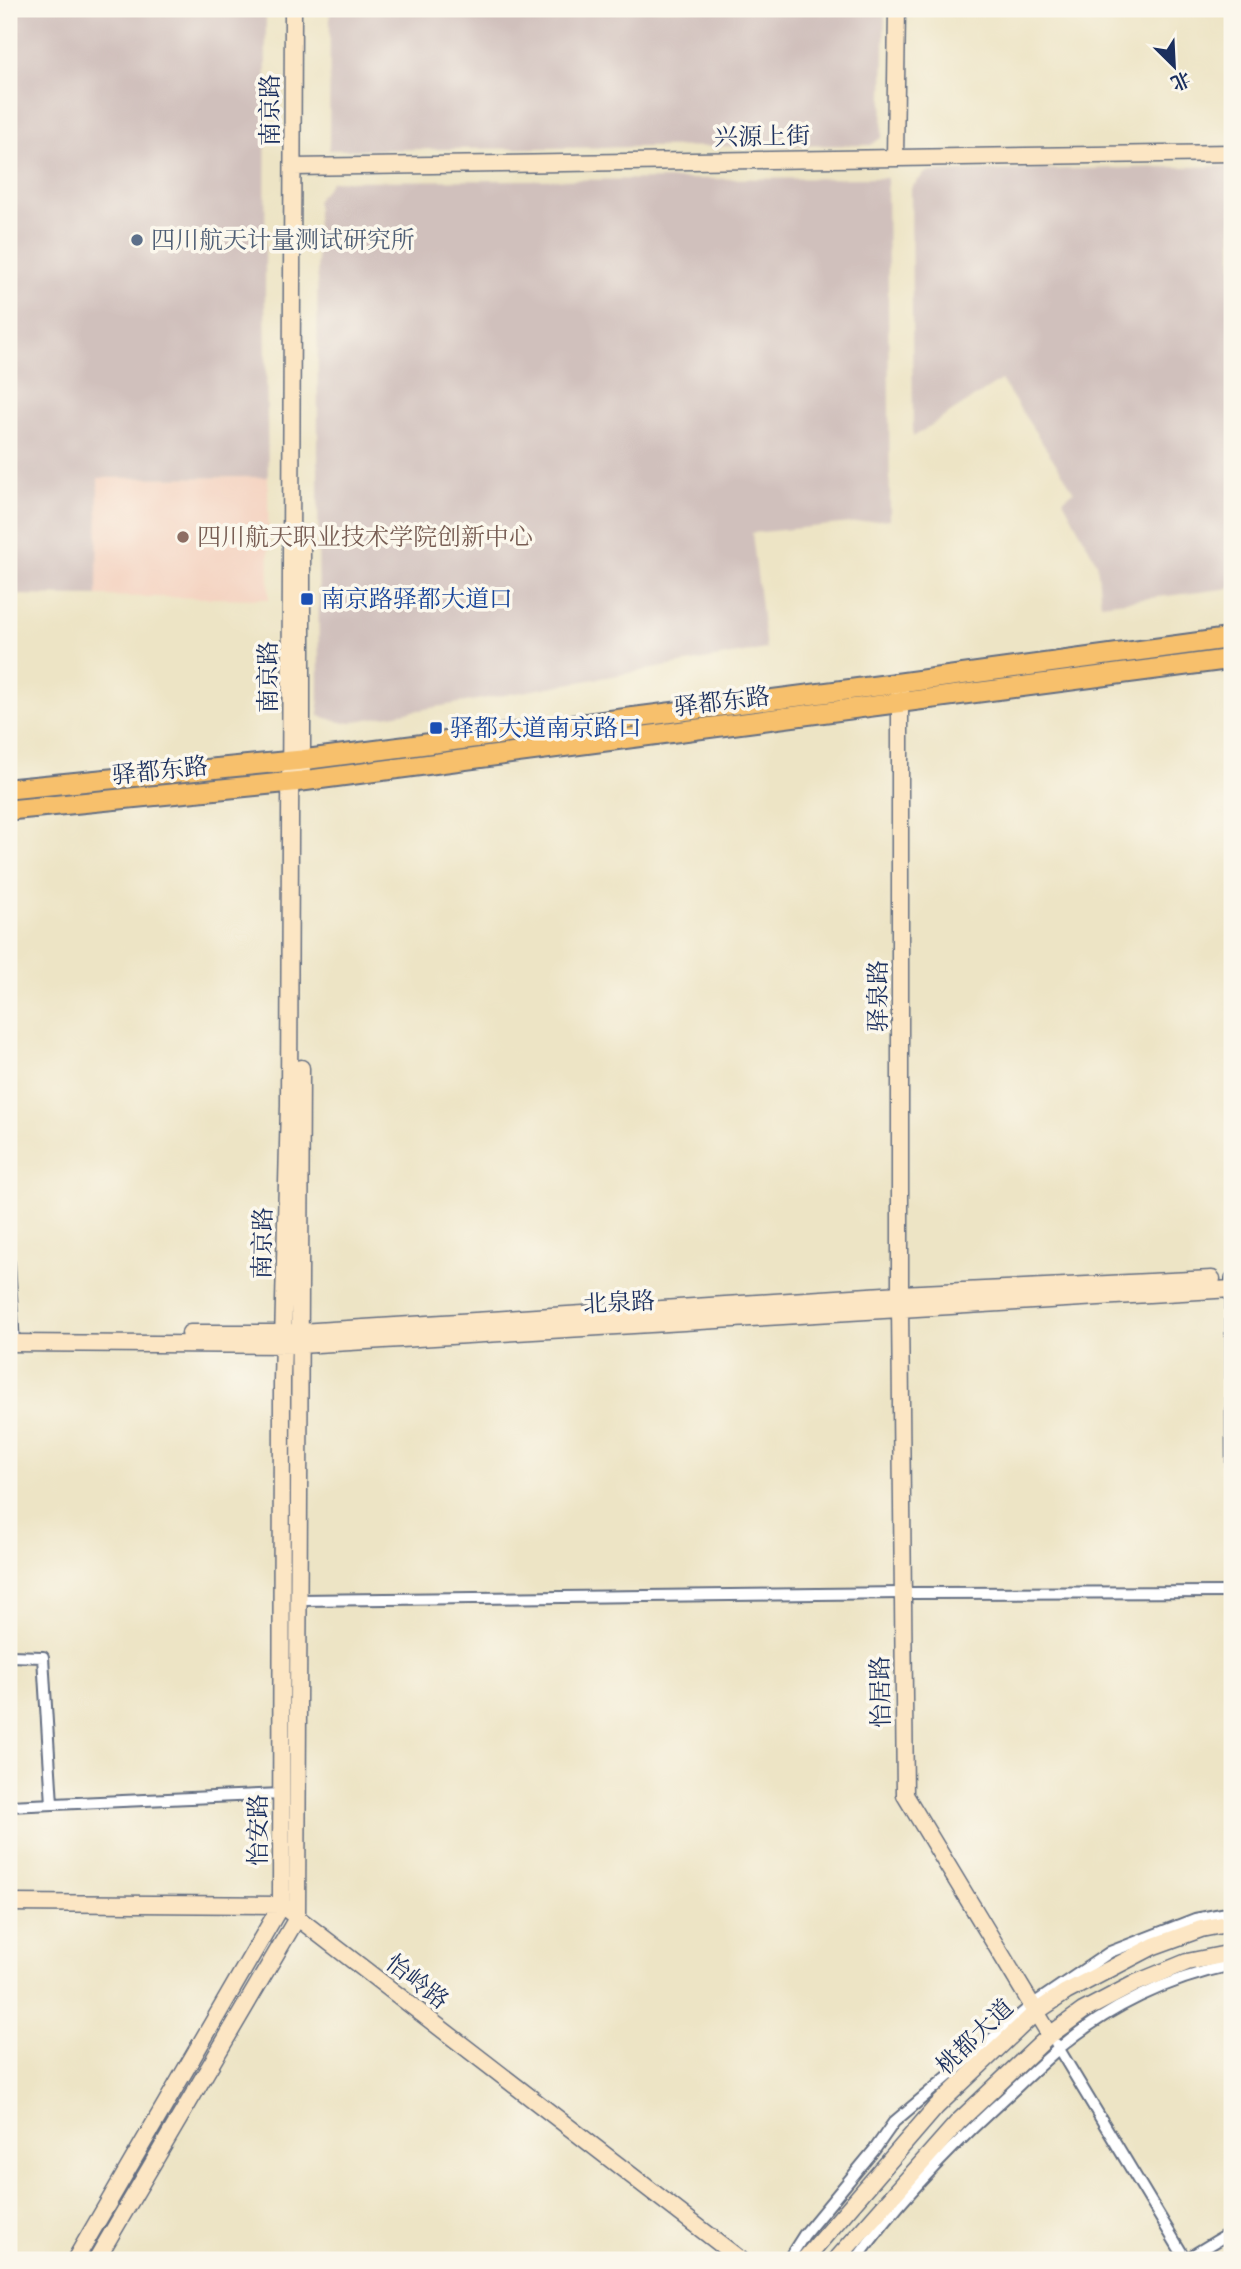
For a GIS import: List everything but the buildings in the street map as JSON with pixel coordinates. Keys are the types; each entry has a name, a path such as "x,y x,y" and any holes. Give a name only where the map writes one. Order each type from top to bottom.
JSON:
{"highway":[{"name":"驿都东路","path":"9,810 296,781 900,693 1232,638"},
{"name":"驿都东路","path":"9,789 1232,659"}],"street":[{"name":"南京路","path":"292,1339 289,1105 297,760 298,167 293,9"},
{"path":"298,167 302,9"},
{"path":"895,158 897,9"},
{"name":"兴源上街","path":"298,167 1232,152"},
{"name":"驿泉路","path":"900,693 900,1301"},
{"path":"9,1263 11,1338"},
{"path":"1232,1284 1232,1518"},
{"name":"北泉路","path":"11,1338 292,1339 900,1301 1232,1284"},
{"name":"怡居路","path":"900,1301 905,1795 1055,2042"},
{"name":"怡安路","path":"292,1339 298,1600 297,1918"},
{"name":"怡安路","path":"281,1905 282,1380 292,1339"},
{"path":"298,1600 903,1592 1232,1592"},
{"path":"9,1656 43,1657 52,1804"},
{"path":"9,1806 281,1794"},
{"path":"9,1903 281,1905 75,2260"},
{"name":"怡岭路","path":"281,1905 741,2260"},
{"path":"788,2260 804,2235 894,2122 1034,2008 1110,1952 1195,1919 1232,1912"},
{"path":"96,2260 297,1918"},
{"name":"桃都大道","path":"804,2260 936,2107 1034,2008 1154,1946 1201,1929 1232,1923"},
{"name":"桃都大道","path":"836,2260 958,2122 1055,2042 1083,2011 1136,1983 1187,1962 1232,1953"},
{"path":"856,2260 941,2157 1055,2042 1134,1999 1199,1972 1232,1965"},
{"path":"1055,2042 1186,2260 1232,2233"}],"shaded area":[{"path":"9,9 266,9 265,299 268,477 98,478 97,596 9,595"},
{"path":"330,9 885,9 882,137 871,145 329,150"},
{"path":"1232,166 1232,588 1101,604 1097,563 1063,500 1074,491 1001,380 913,437 911,188 926,172"},
{"path":"887,178 890,519 752,533 766,649 345,723 319,716 317,200 332,181"},
{"name":"四川航天职业技术学院创新中心","path":"268,477 269,599 97,596 97,478"}],"place":[{"name":"四川航天计量测试研究所","path":"137,240"},
{"name":"四川航天职业技术学院创新中心","path":"183,537"},
{"name":"南京路驿都大道口","path":"307,599"},
{"name":"驿都大道南京路口","path":"436,728"}]}
